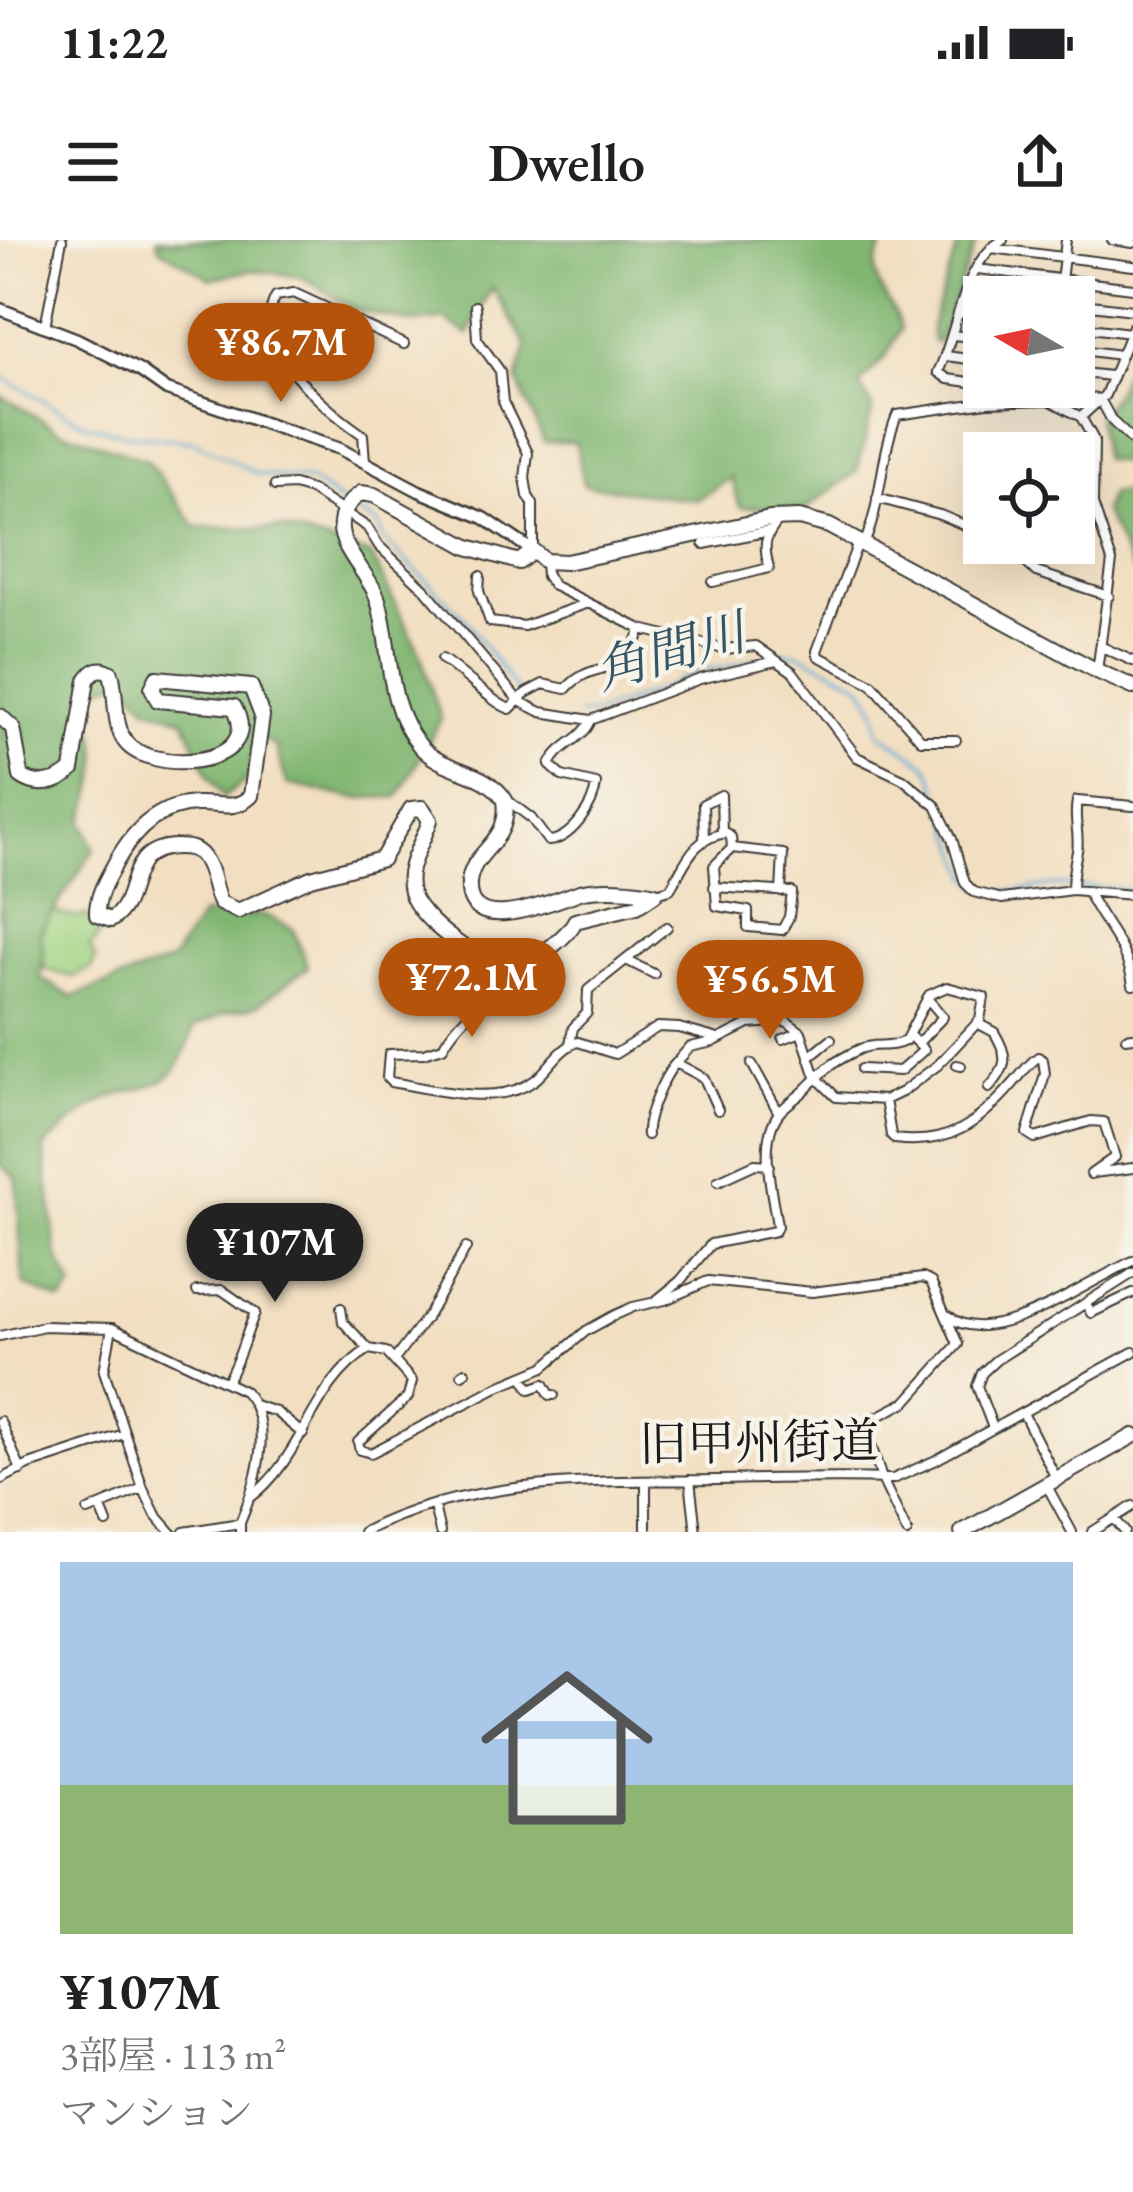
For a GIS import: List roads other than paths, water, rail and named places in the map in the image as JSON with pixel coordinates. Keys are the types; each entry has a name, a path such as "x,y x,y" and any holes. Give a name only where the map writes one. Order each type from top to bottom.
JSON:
{"main road":[{"path":"655,894 628,888 589,891 503,914 476,904 469,882 502,834 505,800 489,782 431,756 419,745 392,686 377,596 342,535 347,507 361,493 374,495 454,541 524,561 539,556 566,562 775,525 830,526 1133,687"},
{"path":"0,716 13,728 21,776 38,784 72,770 86,680 99,669 111,673 124,740 146,756 211,760 228,749 239,732 234,707 158,700 152,688 157,678 244,684 260,704 262,725 251,796 232,806 186,805 142,825 128,839 98,899 96,913 101,919 111,920 122,912 137,867 161,848 189,847 199,852 220,903 238,910 311,878 382,860 411,809 422,808 430,820 409,877 419,909 477,955 507,967 522,964 571,929 575,921 637,906 655,894"},
{"path":"962,1532 1133,1436"}],"street":[{"path":"45,326 62,240"},
{"path":"973,276 989,244 1004,240"},
{"path":"1061,276 1066,240"},
{"path":"1112,240 1133,242"},
{"path":"989,244 1133,266"},
{"path":"976,268 1038,276"},
{"path":"1095,283 1133,288"},
{"path":"365,463 364,435 284,363 270,308 276,296 294,292 404,344"},
{"path":"1095,305 1133,310"},
{"path":"475,306 477,339 500,370 503,402 528,453 526,478 539,556 554,586 641,629 724,649 756,646 793,672 856,757 903,779 936,806 952,838 965,884 974,892 1002,899 1072,886 1133,896"},
{"path":"963,306 938,372 963,380"},
{"path":"0,309 119,359 167,390 340,449 418,491 484,518 539,556"},
{"path":"1082,417 1100,399 1131,329 1095,327"},
{"path":"954,335 963,336"},
{"path":"1095,352 1120,355"},
{"path":"946,356 963,358"},
{"path":"1095,374 1110,376"},
{"path":"1095,398 1100,399"},
{"path":"1100,399 1112,421 1133,440"},
{"path":"956,740 921,740 872,684 818,656 856,548 864,544 897,415 963,405"},
{"path":"1070,408 1082,417 1094,440 1093,504 1112,561 1097,671"},
{"path":"275,486 294,485 347,507 521,699 541,712 591,720 772,657"},
{"path":"877,498 963,524"},
{"path":"704,544 775,525"},
{"path":"713,582 769,568 764,548 775,525"},
{"path":"1027,564 1036,572 1109,596"},
{"path":"480,576 479,591 490,622 524,626 589,603"},
{"path":"442,659 476,681 502,707 514,708 543,684 566,689 581,674 615,666 635,652 641,629"},
{"path":"1102,646 1133,661"},
{"path":"505,800 531,818 548,841 572,831 596,793 596,784 562,776 550,765 566,744 587,731 591,720"},
{"path":"704,840 703,805 718,794 722,795 722,832"},
{"path":"1072,886 1078,847 1077,801 1133,806"},
{"path":"655,894 670,889 685,856 722,832"},
{"path":"722,832 730,837 732,848"},
{"path":"714,886 781,892 791,892 789,917 782,930 748,927 748,911 717,906 714,886 716,862 732,848 783,854 781,892"},
{"path":"1087,891 1131,957 1133,986"},
{"path":"561,902 575,921"},
{"path":"570,1044 573,1028 587,1012 587,990 667,926"},
{"path":"628,961 654,974"},
{"path":"507,967 442,1047 389,1054 388,1078 482,1095 510,1093 533,1082 570,1044 578,1042 615,1054 658,1028 668,1027 716,1038"},
{"path":"647,1135 646,1120 668,1071 690,1046 760,1021 786,1021 801,1032 816,1077 838,1101 885,1100 938,1065 984,1013 984,998 947,987 924,998"},
{"path":"861,1069 900,1071 923,1053 914,1039 924,998"},
{"path":"656,1300 680,1281 711,1244 775,1231 763,1142 779,1113 824,1067 864,1046 892,1046 914,1039 943,1017 924,998"},
{"path":"760,1021 766,1036"},
{"path":"977,1023 994,1032 1007,1062 989,1088"},
{"path":"783,1039 801,1032"},
{"path":"812,1055 831,1039"},
{"path":"885,1100 891,1136 929,1142 945,1138 971,1126 1038,1057 1045,1074 1027,1133 1035,1138 1091,1121 1104,1122 1115,1156 1091,1174 1133,1168"},
{"path":"676,1063 704,1078 718,1111"},
{"path":"752,1064 779,1113"},
{"path":"718,1180 755,1164 769,1165"},
{"path":"394,1360 428,1315 466,1248"},
{"path":"945,1313 964,1326 998,1326 1133,1261"},
{"path":"994,1428 977,1386 982,1373 1034,1333 1133,1273"},
{"path":"250,1498 265,1487 303,1433 328,1385 369,1349 380,1349 409,1374 411,1389 408,1397 362,1436 358,1442 365,1453 544,1367 586,1331 633,1306 665,1300 708,1281 812,1292 923,1278 932,1282 958,1344 906,1402 868,1425 882,1479 907,1532"},
{"path":"197,1292 222,1290 254,1313 244,1336 244,1351 227,1381"},
{"path":"1086,1304 1091,1313 1133,1293"},
{"path":"341,1308 343,1322 369,1349"},
{"path":"0,1336 44,1326 112,1328 244,1391 254,1405 260,1460 240,1528 184,1532"},
{"path":"112,1328 104,1371 143,1488 171,1532"},
{"name":"旧甲州街道","path":"363,1532 398,1515 545,1485 595,1480 903,1477 1133,1352"},
{"path":"523,1377 530,1389 544,1384 554,1395"},
{"path":"254,1405 276,1412 303,1433"},
{"path":"1023,1413 1072,1532"},
{"path":"0,1421 21,1470"},
{"path":"0,1480 124,1434"},
{"path":"690,1480 696,1532"},
{"path":"646,1481 646,1532"},
{"path":"88,1511 143,1488"},
{"path":"100,1506 107,1523"},
{"path":"434,1506 440,1532"},
{"path":"1092,1532 1133,1506"},
{"path":"1114,1518 1125,1532"}],"waterway":[{"name":"角間川","path":"0,376 85,424 130,435 193,441 257,474 311,481 345,505"},
{"name":"角間川","path":"353,510 377,523 384,540 462,615 520,695"},
{"name":"角間川","path":"579,715 665,688 696,670 724,668 782,652 800,654 861,684 876,709 879,732 931,771 970,878 989,892 1056,885 1133,890"}]}
